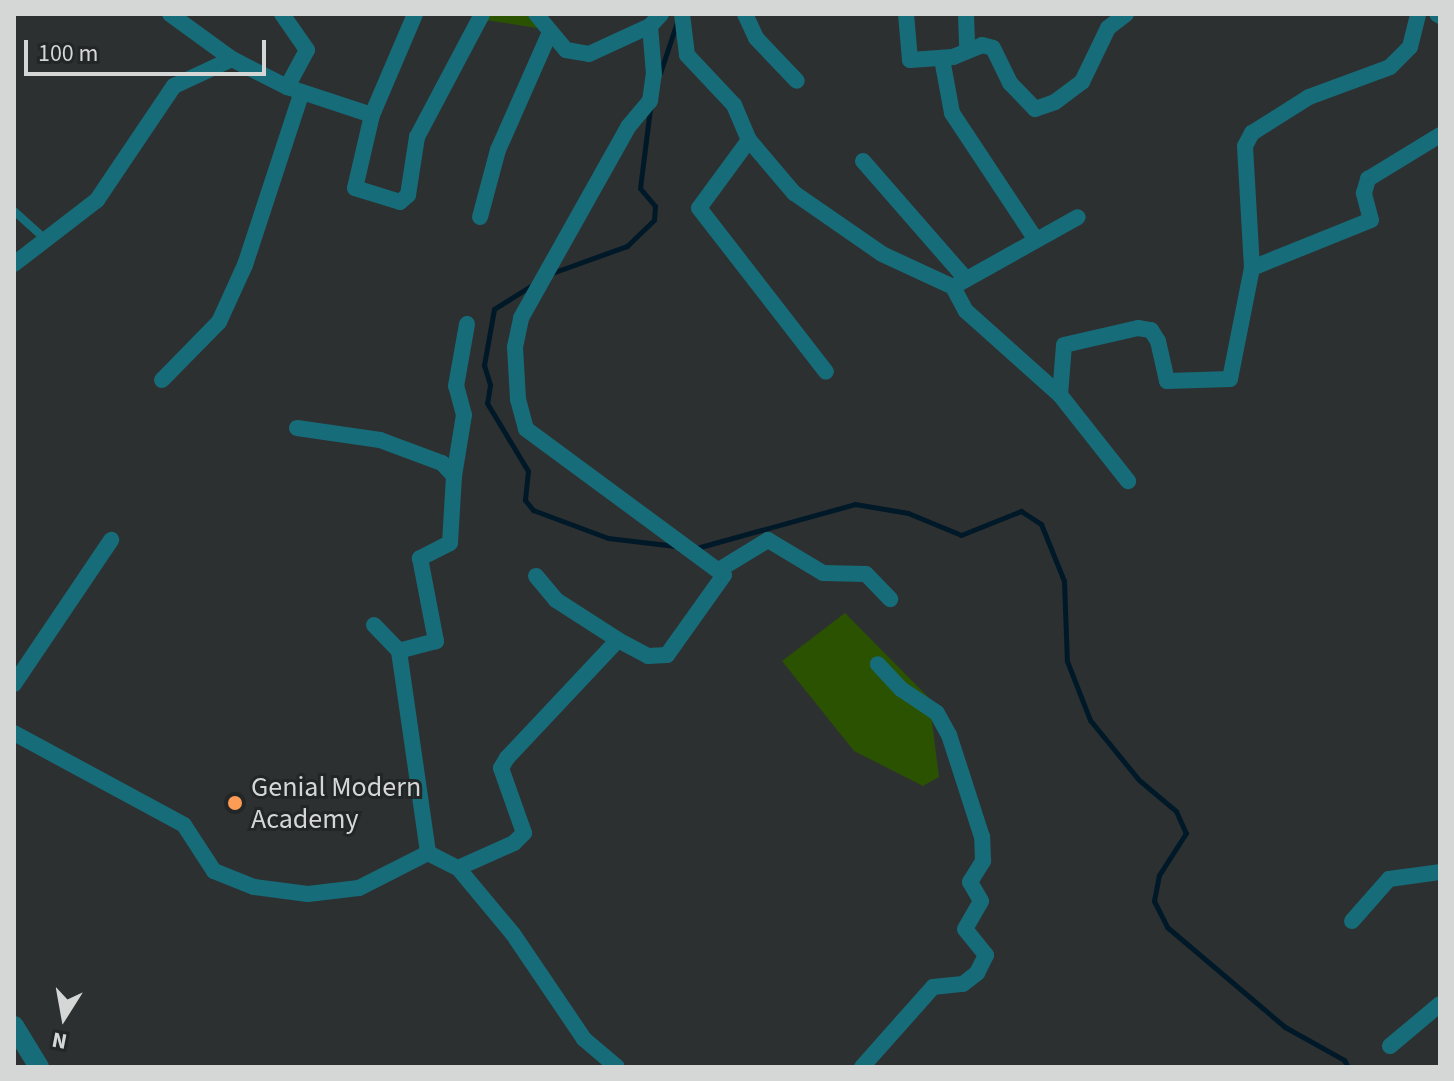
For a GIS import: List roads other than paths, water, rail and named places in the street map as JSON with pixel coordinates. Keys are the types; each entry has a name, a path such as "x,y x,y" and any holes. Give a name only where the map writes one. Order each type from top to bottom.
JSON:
{"street":[{"path":"170,14 232,59 294,89 372,115"},
{"path":"162,380 219,322 245,265 307,50 282,14"},
{"path":"415,14 372,115 355,188 400,202 408,195 417,137 482,14"},
{"path":"536,14 566,50 589,54 656,20 650,101 628,127 551,270 521,318 515,347 526,429 671,537 722,568"},
{"path":"682,14 687,55 734,105 749,140 794,193 840,228 959,283"},
{"path":"745,14 756,38 797,81"},
{"path":"906,14 907,57 942,59 982,45 993,48 1010,83 1035,109 1055,102 1082,82 1108,28 1126,14"},
{"path":"966,14 967,51"},
{"path":"1060,395 1064,345 1072,339 1138,328 1151,330 1158,341 1167,381 1230,379 1252,268 1242,162 1252,133 1309,97 1390,67 1410,47 1418,14"},
{"path":"480,217 498,150 550,32"},
{"path":"14,264 97,200 174,86 232,59"},
{"path":"942,59 952,113 1034,237"},
{"path":"1252,268 1371,220 1364,193 1368,179 1440,135"},
{"path":"749,140 699,208 826,372"},
{"path":"863,161 959,283 966,311 1060,395 1128,481"},
{"path":"959,283 1034,237 1078,217"},
{"path":"399,651 436,641 420,558 450,543 454,476 464,415 456,386 467,324"},
{"path":"297,428 380,440 442,463 454,476"},
{"path":"14,684 111,540"},
{"path":"722,568 768,540 823,573 866,574 890,599"},
{"path":"536,576 556,600 648,656 667,655 721,585 722,568"},
{"path":"374,625 399,651 428,853"},
{"path":"458,868 514,843 524,833 501,768 618,640"},
{"path":"862,1067 933,987 963,984 977,973 986,955 965,929 981,901 970,882 983,861 982,837 949,735 937,713 901,689 878,664"},
{"path":"14,733 184,825 214,871 254,887 308,894 359,888 428,853"},
{"path":"428,853 458,868 513,934 584,1039 617,1067"},
{"path":"1352,921 1389,879 1440,872"},
{"path":"1390,1046 1440,1004"},
{"path":"14,1026 39,1067"}],"lane":[{"path":"14,211 44,238"}],"waterway":[{"path":"660,73 677,22"},
{"path":"552,273 627,246 654,220 655,206 640,188 650,109"},
{"path":"534,284 494,309 484,365 490,385 487,403 528,471 525,500 533,510 608,538 676,546"},
{"path":"693,549 855,504 908,513 961,535 1021,511 1041,524 1064,581 1067,661 1090,720 1139,780 1176,811 1186,833 1159,875 1154,901 1167,927 1285,1027 1344,1060 1348,1067"}],"place":[{"name":"Genial Modern Academy","path":"235,803"}]}
